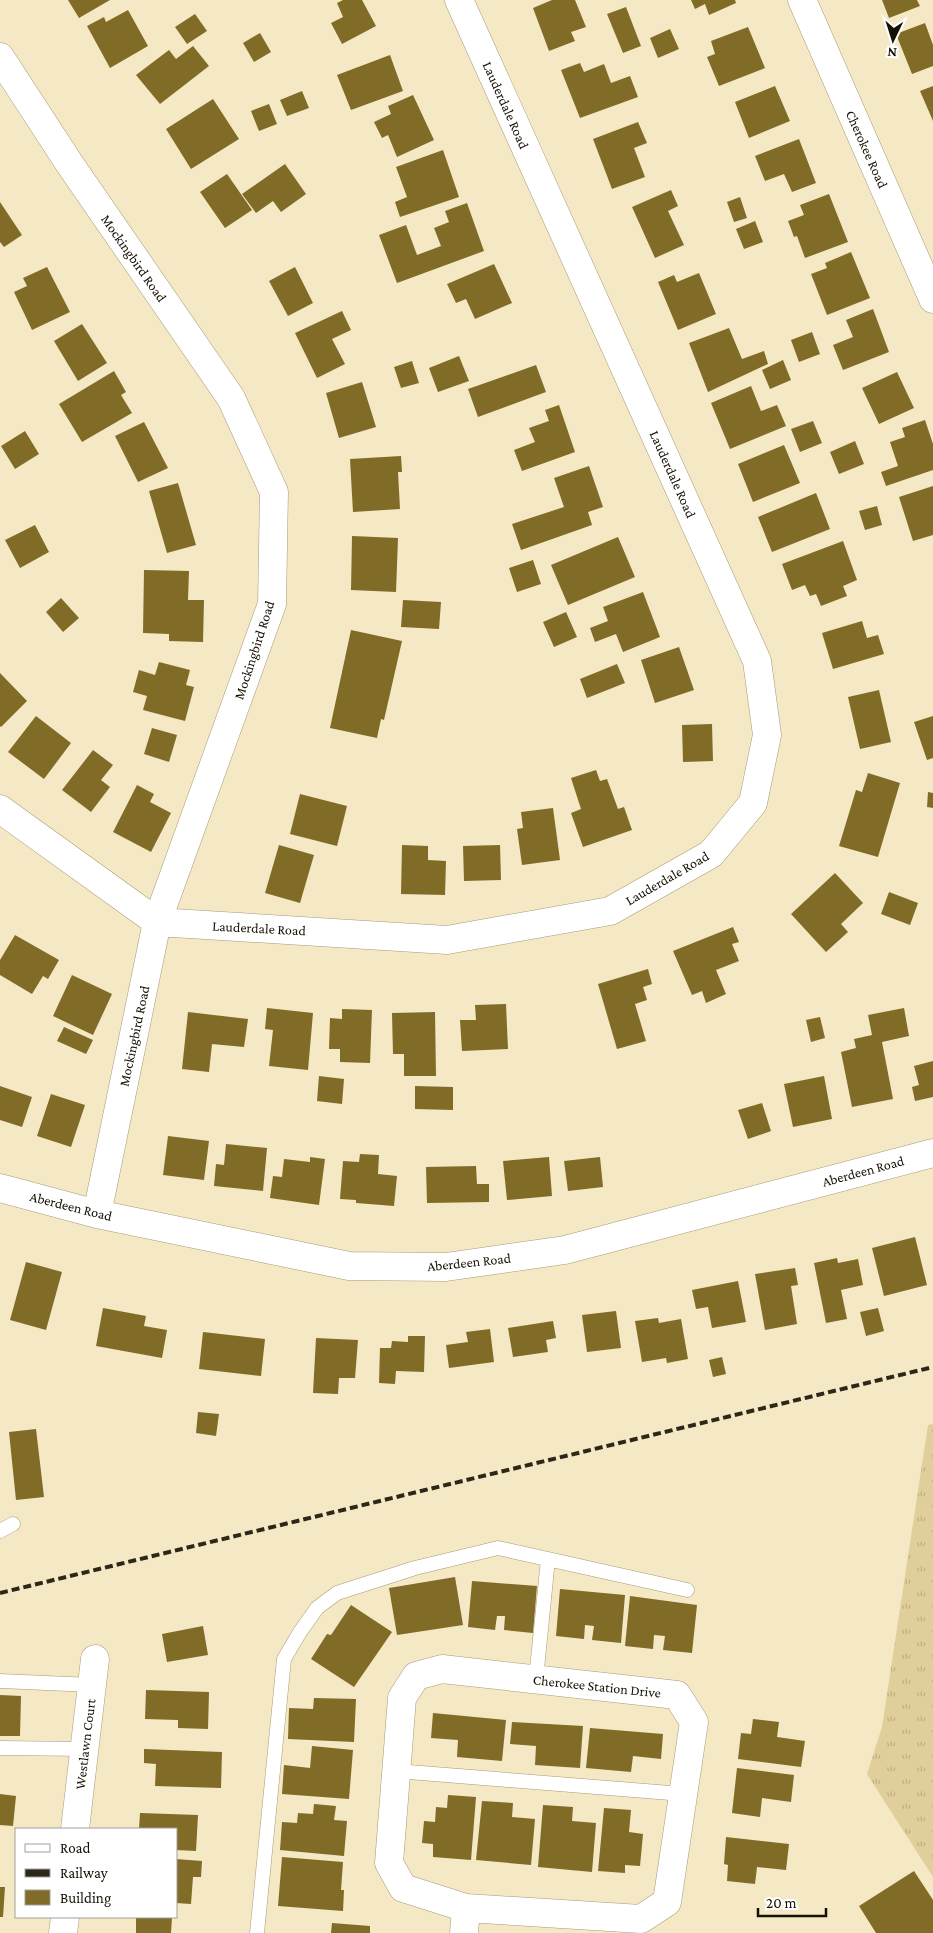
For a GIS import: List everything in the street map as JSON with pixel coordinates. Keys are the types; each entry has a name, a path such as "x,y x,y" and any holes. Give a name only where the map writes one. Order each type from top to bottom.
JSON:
{"street":[{"name":"Lauderdale Road","path":"157,922 447,940 610,911 711,854 753,803 767,735 757,661 459,0"},
{"name":"Cherokee Road","path":"802,0 933,299"},
{"name":"Mockingbird Road","path":"0,57 69,163 231,398 274,492 272,604 157,922 97,1214"},
{"path":"0,810 157,922"},
{"name":"Aberdeen Road","path":"0,1188 97,1214 349,1266 446,1267 565,1250 933,1153"},
{"name":"Cherokee Station Drive","path":"442,1669 536,1679 677,1695 694,1722 667,1902 642,1918 465,1920 403,1888 389,1863 402,1698 416,1676 442,1669"},
{"name":"Westlawn Court","path":"75,1828 94,1672"},
{"path":"63,1933 65,1918"}],"lane":[{"path":"0,1532 13,1524"},
{"path":"257,1933 284,1659 317,1608 337,1593 415,1568 498,1548 688,1590"},
{"path":"536,1679 548,1559"},
{"path":"0,1681 94,1672"},
{"path":"0,1748 85,1749"},
{"path":"396,1771 683,1794"}],"green space":[{"path":"933,1424 933,1877 867,1774 882,1727 928,1425"}],"building":[{"path":"68,0 110,0 79,18"},
{"path":"343,0 362,0 376,26 342,44 331,23 343,17 337,3"},
{"path":"552,0 575,0 586,27 571,32 575,41 549,51 533,8"},
{"path":"691,0 735,0 736,3 709,15 705,4 695,9"},
{"path":"882,0 917,0 920,6 889,18"},
{"path":"626,7 641,46 623,53 607,14"},
{"path":"128,10 148,46 110,68 87,26 104,17 106,22"},
{"path":"195,14 207,31 187,44 175,27"},
{"path":"925,23 933,45 933,66 912,74 896,34"},
{"path":"748,27 765,68 719,86 707,57 715,54 711,41"},
{"path":"670,29 679,49 658,58 650,38"},
{"path":"260,33 271,52 254,62 243,43"},
{"path":"193,46 209,66 160,104 136,75 169,50 176,59"},
{"path":"390,55 403,91 351,110 337,75"},
{"path":"580,63 584,72 604,64 611,83 630,76 638,97 580,118 561,70"},
{"path":"775,86 790,121 749,138 735,102"},
{"path":"933,86 933,121 920,91"},
{"path":"302,91 309,108 287,116 280,100"},
{"path":"413,95 434,140 397,157 388,135 382,138 374,122 391,114 388,106"},
{"path":"213,99 239,139 191,169 166,129"},
{"path":"269,104 277,124 259,131 251,111"},
{"path":"638,122 647,143 634,148 645,177 612,189 593,139"},
{"path":"799,139 816,183 792,192 784,174 765,181 755,156"},
{"path":"443,150 459,197 400,217 395,202 407,197 396,167"},
{"path":"285,164 306,194 281,212 273,201 256,213 242,194"},
{"path":"227,174 252,210 225,228 200,192"},
{"path":"671,190 678,206 668,211 684,245 655,258 632,207"},
{"path":"829,194 848,242 805,258 797,236 794,237 788,221 804,215 800,205"},
{"path":"740,197 747,218 734,222 727,202"},
{"path":"0,202 22,235 4,247 0,242"},
{"path":"467,203 484,251 397,283 379,235 406,225 417,255 441,246 434,228 449,222 445,211"},
{"path":"755,221 763,242 744,249 736,229"},
{"path":"851,252 870,298 827,315 811,274 827,268 825,263"},
{"path":"494,264 512,303 475,319 466,299 456,303 447,284"},
{"path":"47,267 70,312 32,330 14,292 27,286 23,278"},
{"path":"295,267 313,303 288,316 269,281"},
{"path":"699,273 716,314 678,330 658,282 674,275 677,282"},
{"path":"873,309 889,352 843,370 833,345 853,337 846,320"},
{"path":"342,311 351,330 332,339 345,364 317,378 295,333"},
{"path":"82,324 107,363 78,381 54,341"},
{"path":"729,328 742,359 764,351 768,364 708,392 689,343"},
{"path":"812,332 820,354 799,362 791,340"},
{"path":"459,356 469,381 438,392 429,368"},
{"path":"783,360 791,380 770,389 762,370"},
{"path":"412,361 419,383 401,388 394,367"},
{"path":"536,365 546,392 478,417 468,389"},
{"path":"114,371 126,392 121,395 132,413 82,442 59,404"},
{"path":"897,372 914,408 879,424 862,388"},
{"path":"362,382 376,427 339,438 326,393"},
{"path":"751,386 761,411 777,405 786,426 730,449 711,403"},
{"path":"559,405 575,452 522,471 514,450 535,442 529,428 549,421 545,410"},
{"path":"925,420 933,444 933,470 886,486 881,472 898,466 890,442 905,437 902,428"},
{"path":"813,421 822,443 800,452 791,429"},
{"path":"144,422 168,468 138,482 115,436"},
{"path":"25,431 39,454 15,469 1,446"},
{"path":"855,441 864,464 839,474 830,452"},
{"path":"784,445 800,483 753,502 738,464"},
{"path":"401,456 402,472 398,472 400,509 353,512 350,459"},
{"path":"589,466 603,507 588,512 592,525 521,550 512,524 564,507 554,478"},
{"path":"178,483 196,545 167,553 149,491"},
{"path":"933,486 933,535 913,541 899,497"},
{"path":"816,493 830,529 772,552 758,517"},
{"path":"877,506 882,525 865,530 859,511"},
{"path":"35,525 49,552 20,568 5,540"},
{"path":"352,536 398,538 396,592 351,590"},
{"path":"618,537 635,577 568,605 551,565"},
{"path":"843,541 857,580 843,586 847,596 821,606 816,594 810,596 805,585 792,590 782,564"},
{"path":"533,560 541,584 517,592 509,568"},
{"path":"144,570 189,571 188,600 204,600 203,642 169,641 169,634 143,633"},
{"path":"643,592 660,637 623,652 616,634 595,642 590,628 608,621 603,607"},
{"path":"61,598 79,618 63,632 46,612"},
{"path":"403,600 441,602 439,629 401,627"},
{"path":"566,612 577,637 554,647 543,622"},
{"path":"862,621 867,638 878,635 884,654 833,669 822,633"},
{"path":"351,630 402,641 384,720 381,719 377,738 330,728"},
{"path":"679,647 694,690 655,703 641,660"},
{"path":"159,662 190,670 186,685 194,687 185,721 143,710 147,696 133,692 139,670 155,675"},
{"path":"617,664 625,683 587,698 580,679"},
{"path":"0,673 27,701 1,727 0,726"},
{"path":"879,690 891,742 860,749 848,697"},
{"path":"36,716 71,743 44,779 8,752"},
{"path":"933,716 933,758 927,760 914,722"},
{"path":"712,724 713,761 683,762 682,725"},
{"path":"152,728 177,735 169,762 144,754"},
{"path":"93,750 113,765 101,780 110,787 91,812 62,790"},
{"path":"596,770 600,781 607,779 618,809 624,807 632,830 583,847 571,813 581,809 571,778"},
{"path":"868,773 900,783 878,857 839,846 856,790 862,792"},
{"path":"137,785 154,794 150,802 171,813 151,852 113,832"},
{"path":"928,792 933,793 933,808 927,807"},
{"path":"300,794 347,806 337,846 290,834"},
{"path":"553,808 560,860 522,865 517,829 523,828 521,812"},
{"path":"279,845 314,855 300,903 265,893"},
{"path":"402,845 428,846 428,860 446,861 445,895 401,894"},
{"path":"500,845 501,880 464,881 463,846"},
{"path":"835,873 863,903 841,924 848,932 826,952 791,914"},
{"path":"889,892 918,903 910,925 881,914"},
{"path":"733,927 739,942 732,944 739,961 716,970 726,994 706,1003 702,991 692,995 673,951"},
{"path":"15,935 59,960 48,979 43,976 32,994 0,975 0,960"},
{"path":"648,969 652,984 643,987 647,1000 635,1004 646,1041 617,1049 598,984"},
{"path":"72,975 112,994 93,1035 53,1016"},
{"path":"506,1004 508,1049 462,1051 460,1020 476,1020 475,1005"},
{"path":"267,1008 313,1013 308,1070 269,1066 273,1030 265,1029"},
{"path":"904,1008 909,1036 882,1042 893,1099 852,1107 841,1052 856,1048 854,1039 872,1035 868,1015"},
{"path":"342,1009 372,1010 370,1063 340,1062 340,1049 329,1049 330,1018 342,1019"},
{"path":"188,1012 248,1019 244,1047 212,1044 209,1072 182,1069"},
{"path":"435,1012 436,1076 404,1076 404,1054 393,1054 392,1013"},
{"path":"820,1017 825,1038 811,1042 806,1020"},
{"path":"64,1027 93,1040 86,1054 57,1041"},
{"path":"933,1061 933,1097 915,1101 912,1087 919,1085 914,1066"},
{"path":"319,1076 344,1079 342,1104 317,1101"},
{"path":"824,1076 832,1119 793,1127 784,1084"},
{"path":"0,1086 32,1097 22,1127 0,1120"},
{"path":"415,1086 453,1087 453,1110 415,1109"},
{"path":"51,1094 85,1105 71,1147 37,1136"},
{"path":"762,1103 771,1131 748,1139 738,1110"},
{"path":"168,1136 209,1141 204,1180 163,1175"},
{"path":"226,1144 267,1148 263,1191 214,1186 216,1164 224,1165"},
{"path":"360,1154 379,1155 378,1174 397,1176 394,1206 356,1203 356,1200 340,1199 343,1161 359,1162"},
{"path":"310,1157 325,1159 319,1205 270,1198 273,1176 282,1177 284,1159 310,1162"},
{"path":"549,1157 552,1196 507,1200 503,1161"},
{"path":"600,1157 603,1187 568,1191 564,1161"},
{"path":"476,1166 477,1184 489,1184 489,1202 427,1203 426,1167"},
{"path":"915,1237 927,1285 884,1296 872,1248"},
{"path":"837,1258 838,1263 858,1259 863,1285 841,1290 847,1319 826,1323 814,1263"},
{"path":"26,1262 62,1272 46,1330 10,1320"},
{"path":"795,1268 798,1285 791,1286 797,1324 765,1330 755,1274"},
{"path":"738,1281 746,1322 712,1328 708,1307 696,1309 692,1290"},
{"path":"103,1308 146,1316 144,1326 167,1330 162,1358 96,1346"},
{"path":"878,1308 884,1331 866,1336 860,1312"},
{"path":"616,1311 621,1348 587,1352 582,1315"},
{"path":"658,1318 659,1323 681,1319 688,1359 667,1363 666,1358 642,1362 635,1321"},
{"path":"553,1321 556,1338 546,1340 548,1352 513,1357 508,1328"},
{"path":"490,1329 494,1362 449,1368 446,1345 468,1342 466,1332"},
{"path":"203,1332 265,1339 261,1376 199,1369"},
{"path":"408,1336 425,1336 424,1372 396,1371 395,1384 379,1383 380,1348 391,1348 392,1341 408,1342"},
{"path":"316,1338 358,1340 355,1378 339,1378 338,1394 313,1393"},
{"path":"722,1357 726,1374 713,1377 709,1360"},
{"path":"198,1412 219,1414 216,1436 196,1433"},
{"path":"36,1429 44,1497 16,1500 9,1432"},
{"path":"455,1577 463,1625 397,1635 389,1588"},
{"path":"472,1581 537,1586 533,1633 504,1630 505,1616 497,1616 495,1630 468,1627"},
{"path":"560,1589 625,1595 621,1643 592,1640 594,1626 585,1625 584,1639 556,1636"},
{"path":"630,1596 697,1605 692,1653 663,1650 665,1636 654,1635 653,1649 625,1646"},
{"path":"351,1605 392,1632 354,1687 311,1659 327,1634 331,1635"},
{"path":"203,1626 208,1655 167,1662 162,1634"},
{"path":"146,1690 209,1692 208,1729 178,1728 178,1720 145,1719"},
{"path":"0,1695 21,1696 20,1736 0,1736"},
{"path":"314,1698 356,1699 354,1742 288,1739 289,1708 313,1709"},
{"path":"433,1713 506,1720 502,1761 457,1757 458,1740 431,1738"},
{"path":"753,1719 779,1722 777,1737 805,1741 801,1767 738,1759 741,1733 751,1734"},
{"path":"512,1722 583,1726 580,1768 535,1765 536,1746 510,1744"},
{"path":"590,1728 663,1734 661,1759 633,1756 631,1772 586,1768"},
{"path":"312,1746 353,1750 349,1799 282,1794 284,1765 310,1768"},
{"path":"144,1749 222,1752 221,1788 155,1786 156,1764 144,1763"},
{"path":"737,1768 794,1775 791,1802 762,1798 760,1817 732,1813"},
{"path":"0,1794 16,1796 13,1826 0,1825"},
{"path":"448,1795 476,1797 471,1860 433,1857 433,1844 422,1843 424,1821 435,1822 436,1807 447,1808"},
{"path":"482,1801 513,1803 512,1817 535,1819 531,1865 476,1860"},
{"path":"314,1804 336,1806 334,1820 347,1821 344,1856 280,1850 282,1822 297,1823 298,1813 313,1814"},
{"path":"543,1805 573,1807 572,1821 596,1823 592,1872 538,1867"},
{"path":"604,1808 631,1810 629,1832 643,1834 640,1866 625,1865 625,1873 598,1871"},
{"path":"140,1813 198,1815 196,1851 178,1850 178,1828 139,1828"},
{"path":"726,1837 789,1844 786,1870 757,1867 755,1884 727,1881 728,1865 724,1864"},
{"path":"282,1857 343,1862 341,1890 344,1890 343,1911 278,1906"},
{"path":"178,1859 202,1861 201,1877 193,1877 191,1904 178,1903"},
{"path":"914,1871 933,1900 933,1933 876,1933 859,1906"},
{"path":"0,1887 5,1887 3,1917 0,1917"},
{"path":"136,1918 172,1918 171,1933 136,1933"},
{"path":"332,1923 370,1926 370,1933 331,1933"}],"railway":[{"path":"0,1593 933,1367"}]}
